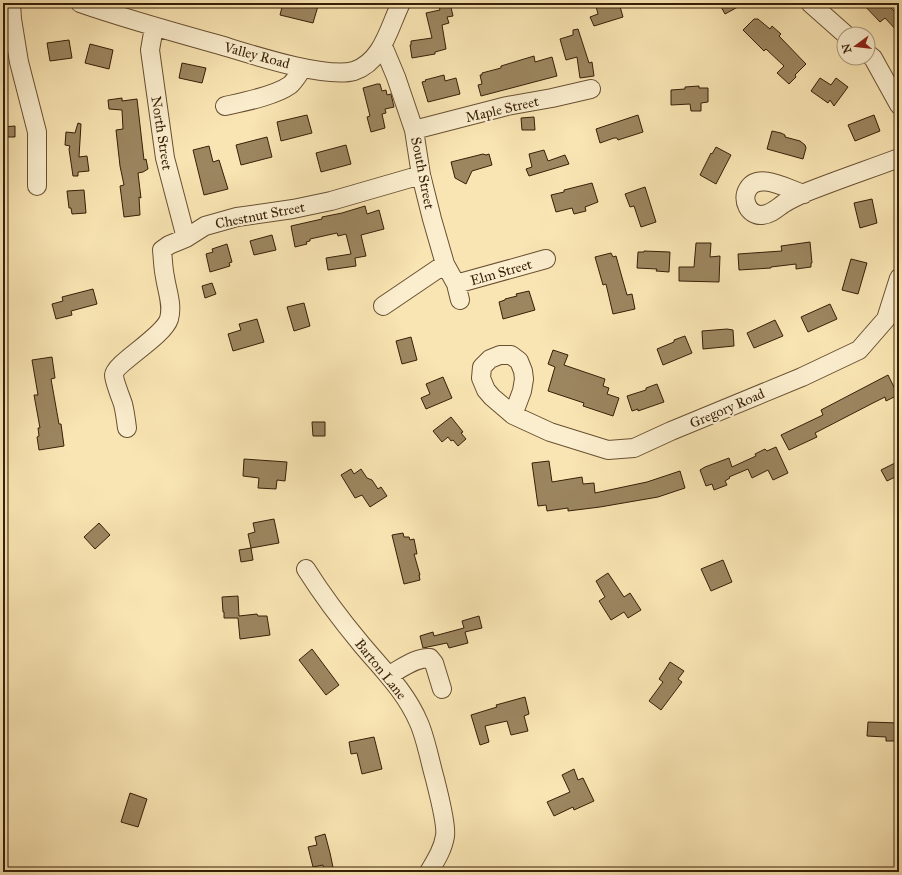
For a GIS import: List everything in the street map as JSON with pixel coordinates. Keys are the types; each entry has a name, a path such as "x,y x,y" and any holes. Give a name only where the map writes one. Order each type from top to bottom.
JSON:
{"street":[{"path":"11,3 19,62 37,132 37,186"},
{"name":"Valley Road","path":"80,3 154,27 303,68 331,72 353,71 368,63 382,46 401,3"},
{"path":"810,3 836,26"},
{"name":"North Street","path":"154,27 150,50 165,158 186,238"},
{"name":"South Street","path":"382,46 396,76 414,130 421,175 445,264 458,292"},
{"path":"876,63 899,105"},
{"path":"225,106 252,100 284,88 291,84 303,68"},
{"name":"Maple Street","path":"414,130 507,106 591,89"},
{"path":"804,194 899,158"},
{"name":"Chestnut Street","path":"127,428 123,406 114,376 116,369 150,341 162,329 168,320 170,309 169,293 163,264 162,250 169,244 186,238 205,226 237,217 293,209 331,201 421,175"},
{"name":"Elm Street","path":"458,292 546,259"},
{"path":"383,306 445,264"},
{"name":"Gregory Road","path":"513,415 550,432 608,450 634,448 802,376 858,350 886,319 899,278"},
{"name":"Barton Lane","path":"306,569 322,594 362,646 389,675 407,701 420,724 438,789 443,813 445,835 440,852 429,872"},
{"path":"389,675 417,660 430,658 434,663 442,689"}],"building":[{"path":"283,3 307,3 318,6 313,23 280,15"},
{"path":"438,3 450,3 453,16 447,17 449,23 442,25 446,49 435,52 435,54 412,58 410,45 411,41 432,38 426,13 440,10"},
{"path":"595,3 619,3 623,17 594,26 590,17 598,14"},
{"path":"719,3 745,3 725,14"},
{"path":"862,3 886,3 899,16 899,33 885,18 880,22"},
{"path":"754,19 758,19 770,29 772,26 781,34 779,36 806,64 795,75 796,77 789,84 777,73 784,66 766,49 764,51 743,30"},
{"path":"578,29 589,63 592,62 594,76 580,78 577,57 566,60 560,39 573,35 573,30"},
{"path":"69,40 72,58 50,61 47,43"},
{"path":"90,44 113,50 109,69 85,63"},
{"path":"534,56 535,62 552,57 557,76 481,96 478,85 482,84 480,75 482,75 482,73"},
{"path":"182,63 206,68 202,83 179,78"},
{"path":"444,75 445,81 456,78 460,94 428,102 422,82"},
{"path":"820,78 831,85 836,78 848,87 834,106 830,100 828,103 811,91"},
{"path":"380,84 382,91 386,90 387,95 391,94 394,107 385,109 386,113 382,114 385,128 371,132 367,117 370,116 363,88"},
{"path":"699,86 699,88 708,88 708,102 701,103 701,111 691,111 690,104 671,105 671,90"},
{"path":"122,98 122,101 137,99 144,160 146,159 148,169 138,173 141,198 139,197 140,215 124,217 120,186 124,185 120,166 116,130 123,129 122,110 109,109 108,100"},
{"path":"307,115 312,133 281,141 277,122"},
{"path":"638,115 643,132 618,140 617,138 614,138 600,143 596,129"},
{"path":"874,115 880,131 855,141 848,125"},
{"path":"534,117 535,130 522,130 521,118"},
{"path":"78,123 81,124 79,157 87,156 89,171 78,172 78,176 73,176 69,149 70,146 65,145 66,132 75,133"},
{"path":"15,126 15,137 3,137 3,127"},
{"path":"772,131 781,133 785,135 785,137 800,141 805,145 806,148 803,159 767,149"},
{"path":"267,137 272,157 241,165 236,145"},
{"path":"346,145 351,164 321,172 316,153"},
{"path":"209,146 213,162 219,160 228,189 204,195 193,150"},
{"path":"716,147 731,155 716,184 700,175 711,153 712,154"},
{"path":"544,150 548,161 565,155 569,164 529,176 526,169 532,167 529,154"},
{"path":"483,154 489,154 492,165 472,171 466,184 455,178 451,162"},
{"path":"592,183 598,202 585,207 586,211 574,214 572,208 556,212 551,195"},
{"path":"645,187 656,222 641,227 634,206 630,207 625,194"},
{"path":"84,190 86,213 72,214 71,208 69,208 67,191"},
{"path":"872,199 877,223 860,228 854,203"},
{"path":"365,206 367,214 379,210 384,229 361,235 366,256 355,258 356,266 328,270 326,258 351,254 346,234 338,236 337,233 310,239 310,241 306,242 307,244 295,247 291,226 322,219 322,217"},
{"path":"272,235 276,250 254,255 250,241"},
{"path":"810,242 811,267 796,269 796,264 771,268 739,270 738,254 782,251 781,246"},
{"path":"696,243 711,243 710,257 720,256 719,282 679,281 679,267 694,267"},
{"path":"227,244 232,262 229,263 230,266 210,272 206,254 213,252 212,249"},
{"path":"638,252 670,252 669,272 656,271 657,269 637,268"},
{"path":"611,253 613,257 616,256 627,295 632,294 635,309 613,314 606,284 603,285 595,257"},
{"path":"851,259 867,263 858,294 842,290"},
{"path":"212,283 216,294 205,298 202,286"},
{"path":"93,289 97,304 71,311 72,315 56,319 52,304 63,301 62,297"},
{"path":"529,291 535,310 503,319 499,302 517,296 516,294"},
{"path":"304,303 310,326 294,331 287,307"},
{"path":"830,304 837,319 808,332 801,317"},
{"path":"257,319 264,342 233,351 228,334 241,330 239,324"},
{"path":"775,320 783,336 754,348 747,333"},
{"path":"733,330 734,346 703,349 702,331"},
{"path":"685,336 692,353 663,365 657,349"},
{"path":"411,337 417,360 402,364 396,341"},
{"path":"553,350 568,355 564,365 605,379 603,386 609,388 607,394 619,398 613,416 583,406 584,403 548,391 555,367 548,364"},
{"path":"52,357 55,378 51,379 59,424 61,424 64,446 39,450 37,437 39,436 38,428 40,428 34,395 38,395 32,360"},
{"path":"888,375 898,395 886,401 885,397 873,403 815,433 817,437 789,450 781,435 823,415 821,410"},
{"path":"443,377 452,398 426,409 421,398 430,394 426,384"},
{"path":"657,384 664,402 638,411 638,409 632,411 627,396 646,390 646,388"},
{"path":"451,417 463,432 461,433 466,439 458,446 448,437 442,442 433,431"},
{"path":"312,422 325,422 325,436 313,436"},
{"path":"776,447 788,473 773,480 768,470 752,478 748,469 729,477 730,478 725,481 727,485 714,490 712,484 706,486 700,470 705,467 729,458 732,467 756,456 755,454 765,449 767,451"},
{"path":"244,459 287,462 285,481 277,480 276,489 258,488 259,478 243,476"},
{"path":"549,461 552,482 582,477 583,484 594,483 595,493 647,482 680,471 685,488 658,497 600,507 568,511 568,508 547,511 546,505 538,506 532,463"},
{"path":"899,461 899,475 887,481 881,470"},
{"path":"351,469 354,474 361,469 367,478 372,480 378,489 381,487 387,496 370,507 362,495 355,498 341,475"},
{"path":"274,519 279,543 251,548 248,534 255,532 253,523"},
{"path":"99,523 110,535 95,549 84,537"},
{"path":"403,533 404,537 409,537 410,540 414,539 417,554 414,554 420,575 420,580 404,584 392,535"},
{"path":"251,548 253,560 241,562 239,550"},
{"path":"723,560 732,582 711,591 701,569"},
{"path":"608,573 624,597 630,593 641,610 628,618 624,612 611,620 599,601 605,597 596,581"},
{"path":"238,596 239,616 257,614 258,616 267,616 270,635 240,639 238,618 224,618 222,597"},
{"path":"479,616 482,628 465,632 468,643 449,648 447,643 423,648 420,636 433,632 434,636 464,628 462,621"},
{"path":"312,649 339,685 326,695 299,660"},
{"path":"670,662 684,671 678,679 682,682 661,710 649,701 663,682 659,679"},
{"path":"525,697 529,714 524,716 528,731 511,735 507,721 485,726 489,742 480,745 471,715 497,707 496,705"},
{"path":"868,722 899,723 899,741 886,741 886,737 867,736"},
{"path":"374,737 382,769 362,774 357,753 351,754 349,742"},
{"path":"574,769 578,780 583,778 594,801 574,810 573,807 554,816 547,802 570,792 562,775"},
{"path":"130,793 147,799 138,827 121,822"},
{"path":"325,834 334,872 324,872 323,865 313,867 308,847 317,845 315,837"}]}
